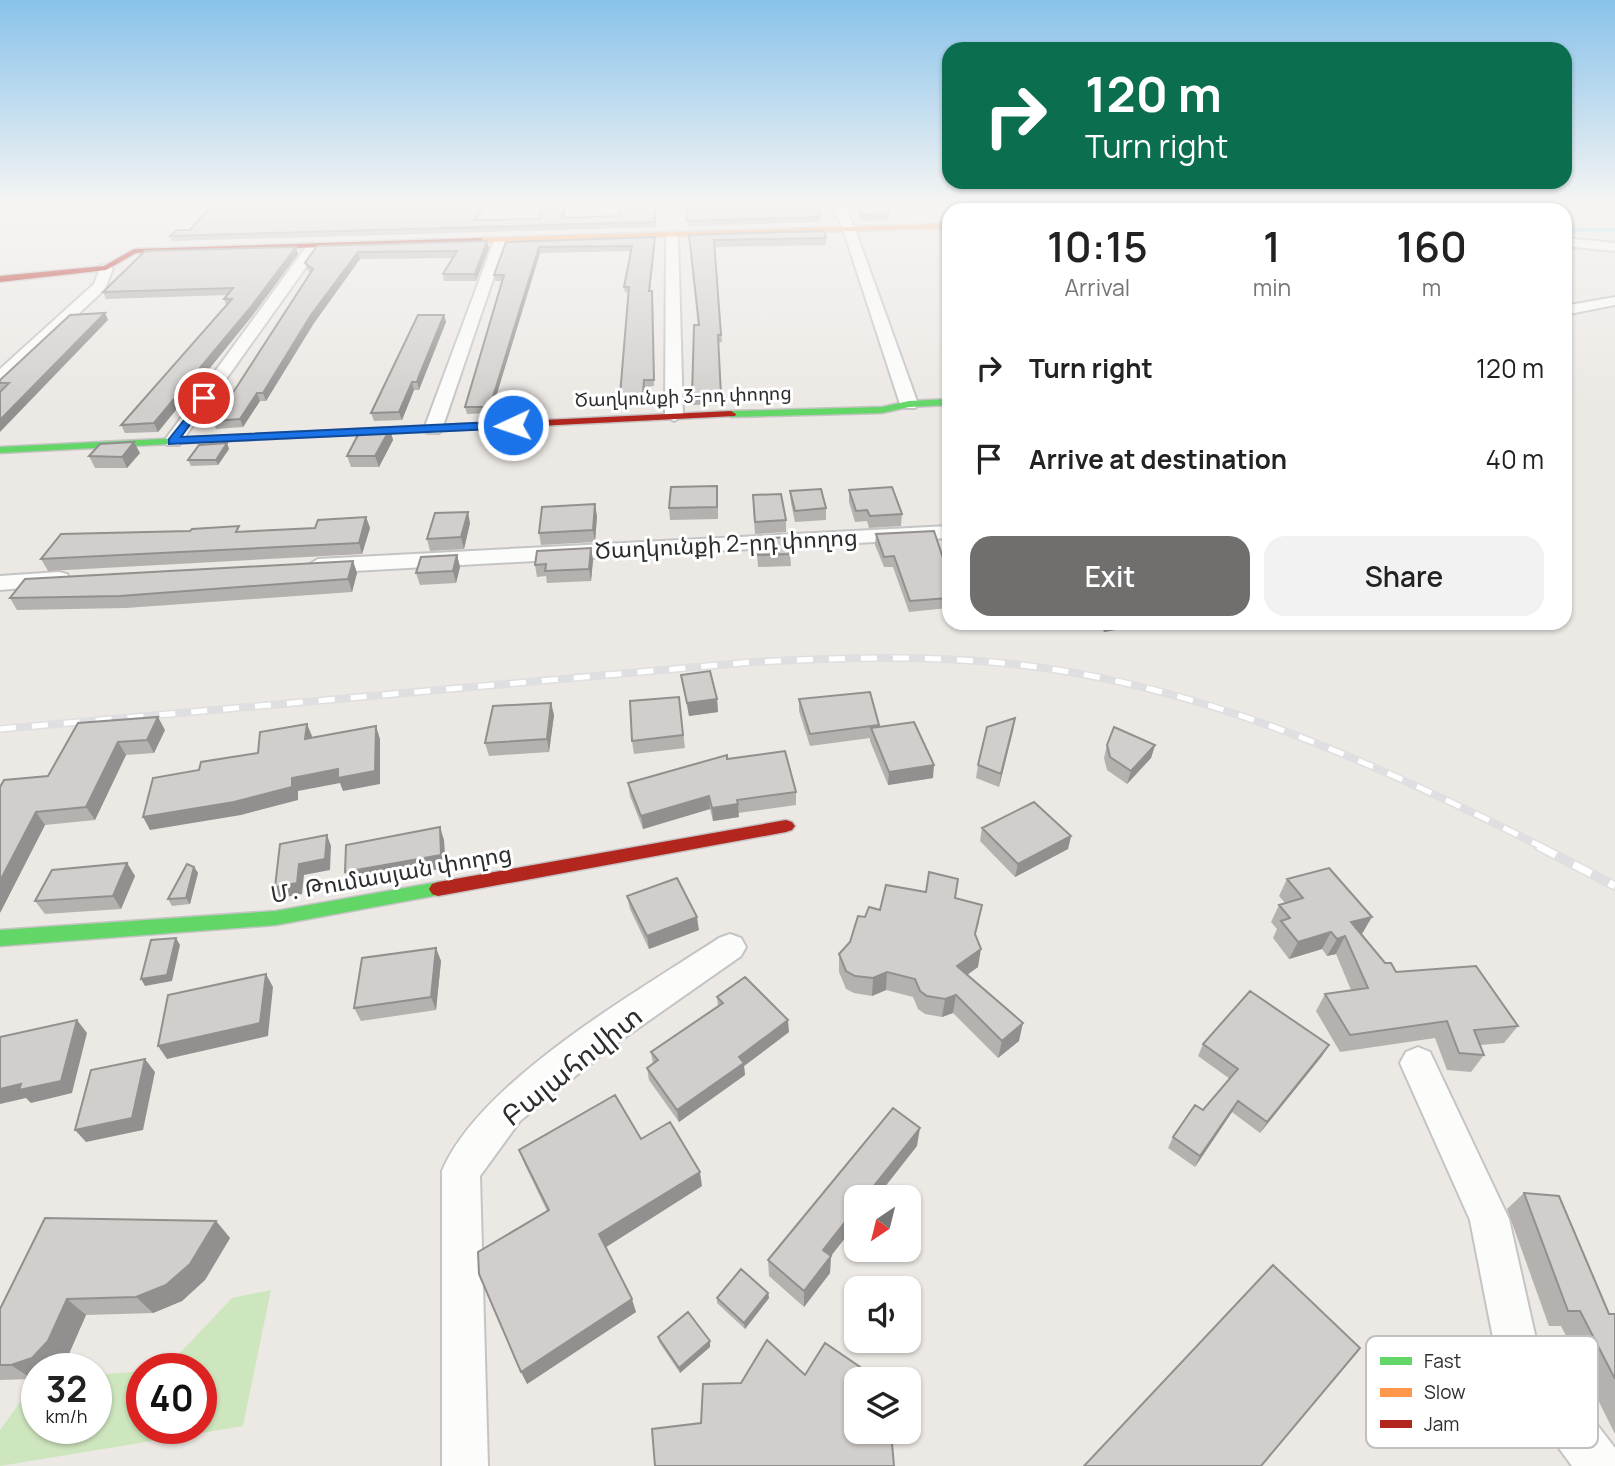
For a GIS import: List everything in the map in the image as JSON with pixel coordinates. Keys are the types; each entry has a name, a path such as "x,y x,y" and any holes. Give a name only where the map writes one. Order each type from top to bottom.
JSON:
{"street":[{"path":"0,279 83,270"},
{"path":"0,378 100,286 105,270"},
{"path":"173,441 296,270"},
{"path":"433,429 490,270"},
{"path":"672,270 674,416"},
{"path":"863,270 909,404"},
{"path":"1572,309 1615,301"},
{"name":"Ծաղկունքի 3-րդ փողոց","path":"0,450 674,416 882,410 909,404 942,402"},
{"name":"Ծաղկունքի 2-րդ փողոց","path":"290,567 942,532"},
{"path":"0,583 83,578"},
{"name":"Մ․ Թումասյան փողոց","path":"0,938 276,918 786,826"},
{"name":"Բալահովիտ","path":"465,1466 461,1171 507,1109 603,1034 730,947"},
{"path":"1418,1063 1489,1219 1514,1336"},
{"path":"1586,1448 1600,1466"}],"green space":[{"path":"271,1290 243,1426 217,1430 217,1353 180,1353 232,1298"},
{"path":"126,1372 126,1444 134,1444 0,1466 0,1430 21,1401 21,1444 112,1444 112,1374"}],"building":[{"path":"125,270 278,270 154,423 121,425 232,299 224,299 233,288 103,292"},
{"path":"312,270 344,270 311,315 263,393 257,393 240,419 213,421"},
{"path":"445,270 476,270 475,274 443,274"},
{"path":"496,270 532,270 490,407 465,407 504,275 494,275"},
{"path":"627,270 651,270 649,291 652,291 654,380 644,380 643,394 620,395 629,287 624,287"},
{"path":"693,270 716,270 721,335 718,335 721,396 692,397 694,325 699,325"},
{"path":"105,313 0,420 0,392 9,383 0,383 0,380 70,315"},
{"path":"418,315 444,315 417,382 412,382 399,412 371,413"},
{"path":"390,429 375,456 347,456 360,431"},
{"path":"134,442 122,457 89,456 100,444"},
{"path":"227,443 216,460 188,460 199,445"},
{"path":"717,486 717,507 669,508 671,487"},
{"path":"892,487 902,514 870,516 867,510 856,511 849,490"},
{"path":"821,489 826,508 795,511 790,491"},
{"path":"781,494 786,520 755,522 753,495"},
{"path":"595,504 593,530 539,533 542,507"},
{"path":"468,512 461,537 427,539 435,513"},
{"path":"366,517 359,543 41,559 61,534 190,531 239,526 236,532 315,528 318,520"},
{"path":"934,531 942,555 942,598 910,601 894,556 884,557 876,534"},
{"path":"788,537 790,554 758,555 756,539"},
{"path":"591,548 589,569 545,571 546,564 535,565 537,551"},
{"path":"457,555 453,571 416,573 421,557"},
{"path":"353,561 348,579 120,596 10,598 25,579"},
{"path":"710,671 717,699 687,703 681,675"},
{"path":"870,692 879,725 810,734 799,699"},
{"path":"679,697 683,735 632,741 630,701"},
{"path":"551,703 547,739 485,743 493,706"},
{"path":"158,717 147,740 118,742 86,807 36,812 0,881 0,787 4,780 48,776 78,723"},
{"path":"1015,718 1001,774 978,765 987,727"},
{"path":"914,722 934,765 889,772 871,728"},
{"path":"307,724 305,739 376,726 375,771 338,778 338,769 292,778 292,787 234,802 143,817 153,778 199,770 201,762 258,753 260,732"},
{"path":"1114,727 1155,745 1131,771 1110,757 1107,745"},
{"path":"785,751 796,792 737,800 738,804 712,808 709,796 641,816 628,783 727,755 727,759"},
{"path":"1034,802 1071,836 1018,864 982,828"},
{"path":"440,827 441,855 345,872 346,845"},
{"path":"327,835 325,859 299,864 297,883 275,887 280,844"},
{"path":"127,863 113,896 35,901 52,870"},
{"path":"187,864 194,867 186,898 168,899"},
{"path":"1329,868 1372,917 1351,922 1385,963 1391,963 1396,972 1476,966 1518,1026 1474,1030 1484,1055 1459,1053 1447,1021 1350,1035 1325,994 1368,988 1345,936 1337,939 1331,932 1298,942 1281,921 1290,918 1279,905 1303,898 1287,879"},
{"path":"929,872 958,879 955,898 982,905 975,934 981,949 957,966 1023,1023 1002,1041 956,995 945,999 927,996 920,991 915,979 887,972 873,978 855,976 846,971 839,954 850,942 858,916 865,917 869,907 880,910 886,885 926,892"},
{"path":"677,878 697,917 647,936 627,896"},
{"path":"176,938 167,975 141,979 151,940"},
{"path":"436,948 431,997 354,1008 362,958"},
{"path":"266,974 260,1023 158,1046 168,995"},
{"path":"745,977 788,1020 739,1057 744,1063 677,1110 647,1068 658,1060 651,1052 723,1003 717,997"},
{"path":"1250,991 1329,1045 1267,1122 1238,1101 1200,1156 1173,1137 1195,1105 1203,1110 1238,1069 1203,1044"},
{"path":"77,1020 61,1081 19,1090 21,1084 0,1089 0,1037"},
{"path":"145,1059 132,1118 75,1130 91,1070"},
{"path":"615,1095 641,1139 670,1122 700,1172 599,1234 632,1299 521,1372 479,1274 478,1252 549,1210 519,1150"},
{"path":"893,1108 920,1128 875,1185 844,1185 844,1223 823,1250 831,1256 804,1291 768,1260"},
{"path":"1524,1193 1559,1196 1609,1314 1615,1314 1615,1379 1598,1346 1598,1336 1593,1336 1580,1311 1568,1311"},
{"path":"45,1218 216,1221 190,1264 166,1285 136,1297 67,1299 48,1341 37,1353 21,1353 21,1362 11,1365 0,1365 0,1309"},
{"path":"1273,1265 1360,1348 1261,1466 1084,1466"},
{"path":"741,1269 768,1293 744,1323 717,1298"},
{"path":"688,1312 710,1341 679,1368 658,1337"},
{"path":"767,1340 805,1375 825,1343 860,1367 844,1367 844,1444 892,1444 894,1466 655,1466 652,1429 701,1423 703,1384 741,1383"}],"railway":[{"path":"0,729 753,662 877,658 971,660 1073,673 1143,687 1212,706 1280,730 1413,784 1542,847"},
{"path":"1538,846 1615,886"}],"traffic: fast":[{"path":"731,414 882,410 909,404 942,402"},
{"path":"0,450 359,432"},
{"path":"0,938 276,918 438,889"}],"traffic: jam":[{"path":"0,279 83,270"},
{"path":"359,432 731,414"},
{"path":"438,889 786,826"}],"route":[{"path":"204,398 173,441 513,425"}]}
